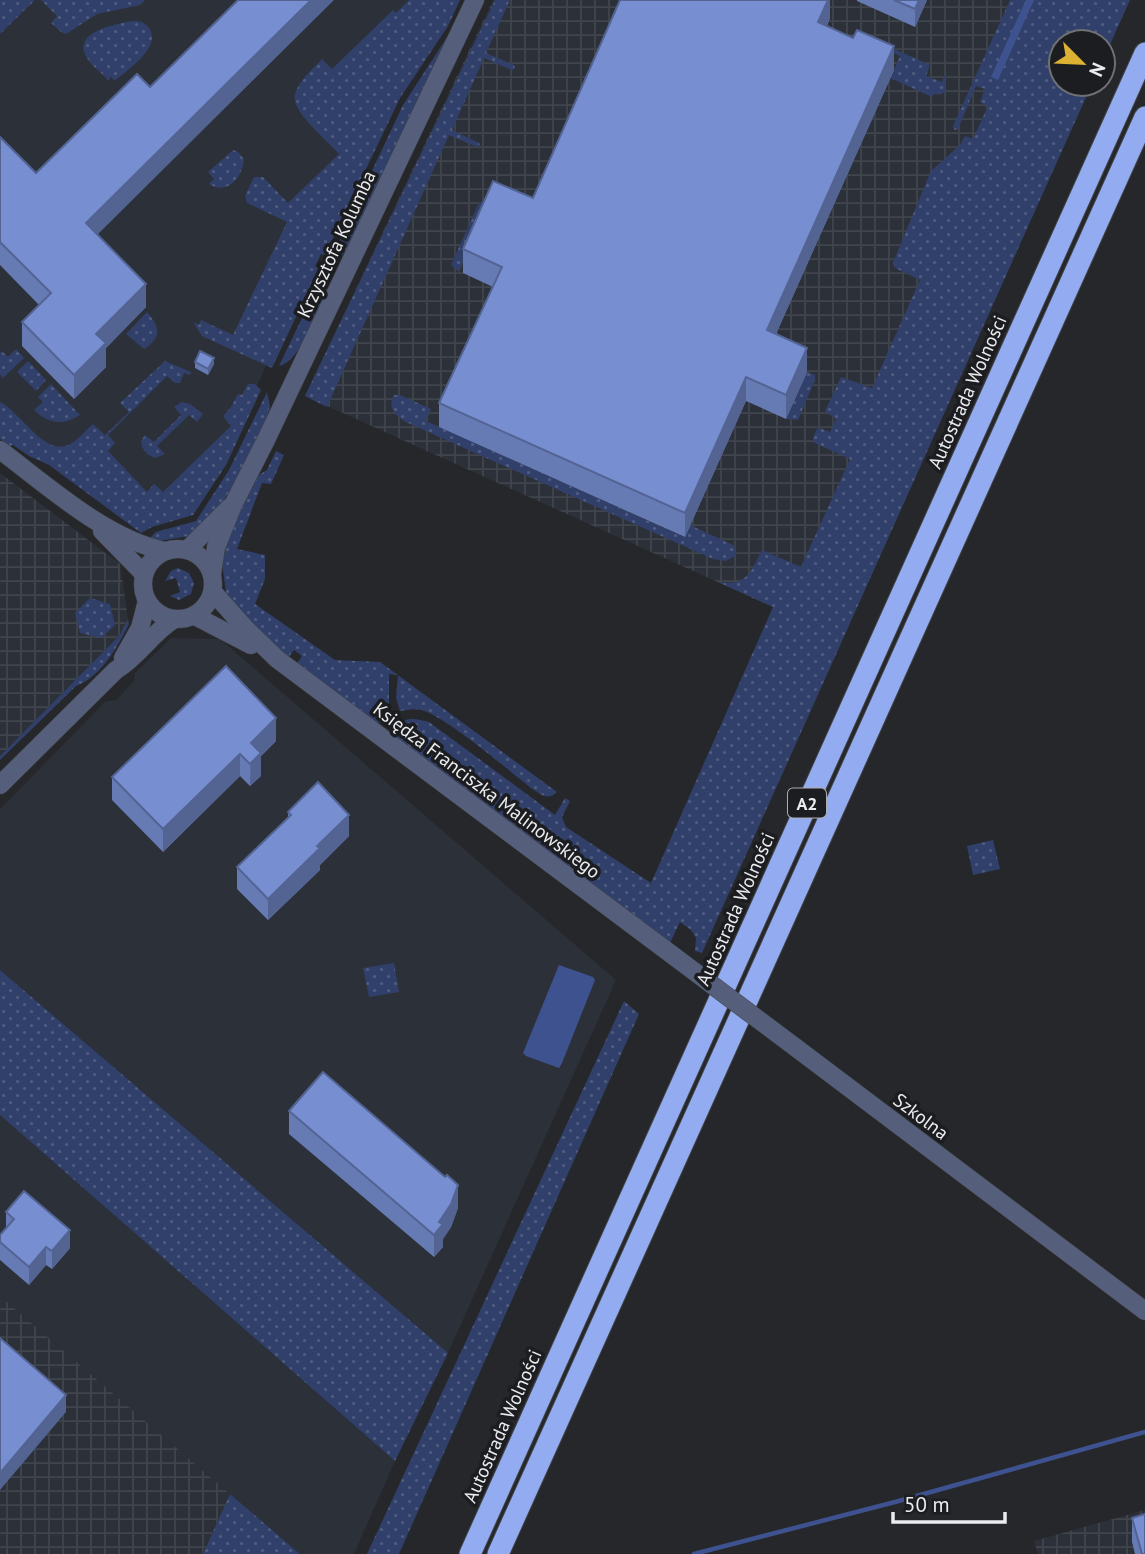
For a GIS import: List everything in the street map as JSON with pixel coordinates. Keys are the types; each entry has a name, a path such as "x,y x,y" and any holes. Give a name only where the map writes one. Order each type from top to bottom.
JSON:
{"highway":[{"name":"Autostrada Wolności","path":"470,1554 1145,53"},
{"name":"A2","path":"498,1554 1145,117"}],"street":[{"name":"Krzysztofa Kolumba","path":"213,583 216,547 233,505 475,0"},
{"path":"0,450 89,517 139,544 165,551"},
{"name":"Krzysztofa Kolumba","path":"187,550 233,505"},
{"path":"89,517 144,574"},
{"path":"187,550 203,559 213,583 204,608 195,616 173,620 162,616 147,601 142,583 144,574 155,557 165,551 187,550"},
{"name":"Księdza Franciszka Malinowskiego","path":"213,583 245,628 277,659"},
{"path":"116,670 140,628 147,601"},
{"name":"Księdza Franciszka Malinowskiego","path":"195,616 219,626 277,659 671,954"},
{"path":"0,785 116,670 128,662 156,632 173,620"},
{"name":"Szkolna","path":"671,954 1145,1311"}],"shaded area":[{"path":"0,0 439,0 228,447 195,494 130,512 0,416"},
{"path":"0,0 35,0 0,34"},
{"path":"41,0 145,0 140,5 97,14 66,34 51,23 57,16"},
{"path":"409,0 460,0 448,26 400,98 325,255 321,254 315,266 319,268 272,368 202,336 193,322 199,325 201,320 233,335 287,222 247,203 245,196 254,177 263,177 288,203 339,154 298,109 295,94 300,84 322,59 332,69 393,10 396,13"},
{"path":"493,0 1057,0 917,418 782,611 305,396"},
{"path":"495,0 510,0 486,53 514,65 515,69 484,58 452,130 480,145 477,147 449,135 327,407 305,396"},
{"path":"1010,0 1130,0 1117,29 1047,28 1047,98 1086,98 702,953 695,951 696,938 691,930 680,922 670,943 398,740 394,735 395,728 410,719 429,722 555,815 565,798 570,801 562,817 566,827 651,883 773,607 718,582 742,580 762,550 801,567 850,459 815,443 813,439 816,430 820,428 830,432 836,419 825,411 841,377 872,388 920,280 895,268 894,260 931,171 959,146 965,136 973,139 988,106 980,102 985,89 976,86 958,129 954,130 953,126"},
{"path":"1026,0 1034,0 998,80 991,77"},
{"path":"132,21 141,22 148,27 152,34 151,42 135,64 115,81 111,77 108,80 88,59 84,47 86,40 99,30"},
{"path":"453,28 348,249 340,258 331,258 403,105"},
{"path":"870,38 930,65 926,76 942,82 945,74 945,92 939,95 934,93 932,97 890,78 900,56 872,43"},
{"path":"233,150 244,159 237,178 222,188 209,184 214,179 208,172"},
{"path":"482,201 486,202 482,219 459,272 451,265"},
{"path":"324,272 329,281 327,289 308,333 295,355 279,366"},
{"path":"147,312 157,327 157,332 154,341 144,349 126,334"},
{"path":"16,349 24,358 3,378 0,374 0,353 2,351 8,357"},
{"path":"28,361 46,380 36,391 17,372"},
{"path":"165,361 191,372 190,375 184,373 180,383 175,383 167,376 108,435 115,443 108,451 147,492 154,484 163,492 231,426 223,416 248,384 255,384 261,390 226,465 193,515 141,533 49,465 0,439 0,402 34,433 53,445 62,447 72,443 93,424 105,435 129,412 120,403"},
{"path":"807,372 815,375 815,380 798,420 786,419"},
{"path":"51,384 80,415 68,421 56,422 34,410 43,402 38,397"},
{"path":"267,392 270,406 267,417 240,474 220,507 189,536 148,540 156,532 196,521 229,470"},
{"path":"394,395 400,395 431,409 426,421 684,537 690,525 733,545 735,556 726,561 713,559 406,422 393,411 391,403"},
{"path":"182,402 190,404 203,414 197,422 189,415 157,446 165,454 155,458 147,454 141,441 145,435 154,442 181,415 174,407"},
{"path":"276,451 284,455 271,484 262,483 237,549 265,555 265,579 255,604 335,660 380,662 398,675 389,674 389,716 383,724 376,722 297,664 302,656 294,650 288,658 264,639 227,599 222,563 224,548 232,526 259,475 267,470"},
{"path":"0,473 120,564 128,619 119,636 0,756"},
{"path":"178,568 189,573 194,583 191,594 179,600 170,596 180,592 176,578 165,581 171,571"},
{"path":"90,598 110,604 115,625 101,638 80,633 75,613"},
{"path":"128,619 129,624 120,642 101,668 76,686 0,760 0,756 119,636"},
{"path":"171,638 220,639 616,980 448,1353 0,970 0,809 106,701 116,700 134,681 135,673"},
{"path":"398,675 557,792 548,796 540,794 462,733 432,714 418,709 400,711 396,698"},
{"path":"993,840 1000,869 973,875 967,846"},
{"path":"394,963 399,992 369,997 363,968"},
{"path":"559,965 595,980 559,1068 523,1053"},
{"path":"0,970 448,1353 395,1461 0,1115"},
{"path":"624,1001 639,1014 399,1554 367,1554"},
{"path":"0,1115 395,1461 354,1554 300,1554 0,1296"},
{"path":"0,1296 230,1494 203,1554 0,1554"},
{"path":"230,1494 300,1554 203,1554"},
{"path":"1145,1510 1145,1554 1038,1554 1034,1541"}],"building":[{"path":"238,0 311,0 86,223 146,284 96,334 106,343 74,375 22,322 51,293 0,242 0,137 36,173 137,74 150,87"},
{"path":"620,0 828,0 818,22 853,38 857,30 894,46 767,330 807,348 786,395 746,377 685,513 439,403 502,267 463,249 493,181 533,198"},
{"path":"894,0 919,0 915,9"},
{"path":"200,351 214,358 208,369 195,362"},
{"path":"226,666 276,718 251,743 261,753 250,764 240,754 163,829 112,777"},
{"path":"318,782 349,815 268,899 237,867 291,815 288,812"},
{"path":"323,1072 445,1177 447,1175 458,1185 451,1204 439,1222 443,1224 434,1235 289,1111"},
{"path":"24,1191 70,1230 52,1251 46,1247 29,1267 0,1242 0,1235 14,1219 6,1212"},
{"path":"0,1338 66,1395 0,1473"},
{"path":"1145,1514 1145,1554 1142,1554 1132,1518"}],"waterway":[{"path":"694,1554 895,1502 1145,1432"}]}
